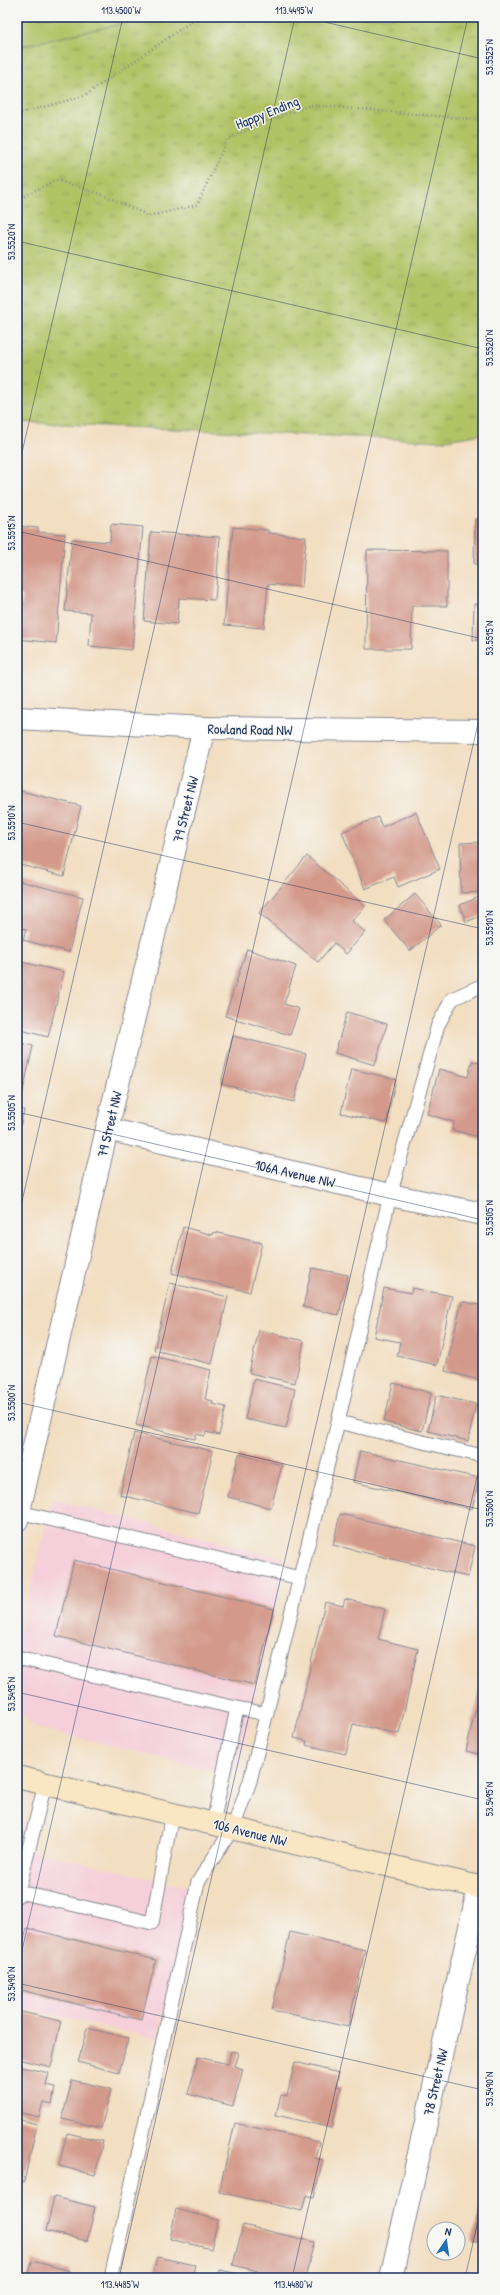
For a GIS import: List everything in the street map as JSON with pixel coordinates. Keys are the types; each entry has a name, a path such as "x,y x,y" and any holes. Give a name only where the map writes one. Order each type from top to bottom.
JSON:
{"main road":[{"name":"106 Avenue NW","path":"17,1777 481,1887"}],"street":[{"name":"Rowland Road NW","path":"17,718 204,728 483,731"},
{"name":"79 Street NW","path":"18,1516 107,1129 204,728"},
{"name":"106A Avenue NW","path":"107,1129 390,1195 483,1214"},
{"name":"78 Street NW","path":"391,2278 481,1887"}],"lane":[{"path":"111,2278 198,1882 223,1826 250,1781 338,1422 390,1195 438,1025 452,999 483,985"},
{"path":"338,1422 483,1456"},
{"path":"18,1516 300,1578"},
{"path":"17,1658 267,1714"},
{"path":"223,1826 236,1708"},
{"path":"45,1784 18,1894 152,1923 172,1814"}],"path":[{"path":"17,114 84,96 198,17"},
{"name":"Happy Ending","path":"17,200 55,180 104,195 149,216 197,206 227,140 261,123 312,105 483,120"}],"shaded area":[{"path":"52,1499 287,1559 237,1776 34,1727 17,1707 17,1646"},
{"path":"17,1847 192,1888 157,2039 17,2007"}],"green space":[{"path":"17,17 152,17 17,47"},
{"path":"152,17 483,17 483,434 440,441 17,422 17,47"}],"building":[{"path":"475,519 483,519 483,564 474,564"},
{"path":"111,524 143,527 132,650 89,646 91,613 65,611 72,539 110,542"},
{"path":"17,526 38,528 38,532 65,534 56,643 17,639 17,604 22,605 23,596 17,595"},
{"path":"233,527 268,530 268,533 306,537 302,587 268,584 264,628 224,625"},
{"path":"151,532 220,537 215,600 179,598 177,624 144,621"},
{"path":"367,550 447,551 447,606 412,606 411,649 366,649"},
{"path":"474,604 483,604 483,640 473,640"},
{"path":"17,790 81,806 64,876 17,864"},
{"path":"416,812 440,869 398,887 394,877 365,889 342,832 378,817 382,827"},
{"path":"483,842 483,892 461,893 460,843"},
{"path":"307,856 365,906 352,921 365,932 346,954 334,943 318,962 259,913"},
{"path":"19,881 83,897 69,952 23,940 26,929 17,927"},
{"path":"415,894 441,925 410,951 384,920"},
{"path":"479,897 483,906 483,915 466,922 460,905"},
{"path":"247,949 296,966 284,1004 299,1009 290,1035 225,1016"},
{"path":"17,961 64,972 48,1037 17,1029"},
{"path":"347,1012 387,1024 375,1065 335,1053"},
{"path":"233,1036 306,1054 294,1102 221,1084"},
{"path":"17,1042 33,1046 22,1096 17,1095"},
{"path":"472,1061 483,1064 483,1138 452,1130 454,1122 427,1114 439,1069 468,1077"},
{"path":"351,1069 396,1079 386,1123 341,1113"},
{"path":"17,1108 24,1110 18,1137 17,1137"},
{"path":"183,1227 213,1235 214,1232 262,1243 250,1292 172,1273"},
{"path":"312,1268 348,1275 339,1315 303,1307"},
{"path":"170,1283 228,1297 212,1364 154,1350"},
{"path":"384,1288 411,1293 412,1288 452,1296 437,1365 397,1356 400,1342 374,1337"},
{"path":"462,1301 483,1306 483,1381 445,1371"},
{"path":"259,1330 304,1341 295,1383 249,1373"},
{"path":"152,1356 211,1370 205,1399 213,1401 212,1404 226,1407 219,1435 206,1432 205,1436 196,1434 195,1439 136,1425"},
{"path":"254,1379 295,1389 286,1428 245,1419"},
{"path":"393,1383 431,1393 422,1431 384,1422"},
{"path":"436,1395 476,1404 468,1441 428,1431"},
{"path":"134,1433 213,1451 198,1513 120,1495"},
{"path":"360,1451 479,1478 472,1509 353,1482"},
{"path":"239,1454 282,1465 271,1508 228,1497"},
{"path":"340,1514 475,1546 468,1577 333,1545"},
{"path":"74,1560 274,1609 255,1685 56,1636"},
{"path":"345,1599 385,1609 378,1639 418,1649 399,1734 353,1724 346,1754 306,1745 307,1741 294,1738 325,1602 343,1606"},
{"path":"483,1680 483,1755 466,1751"},
{"path":"27,1928 156,1960 141,2020 17,1989 17,1967"},
{"path":"290,1932 365,1950 348,2027 272,2010"},
{"path":"17,2011 61,2021 51,2067 17,2059"},
{"path":"87,2028 128,2038 119,2073 78,2062"},
{"path":"231,2051 239,2053 235,2066 243,2069 233,2106 188,2094 198,2057 228,2064"},
{"path":"295,2062 339,2073 336,2086 341,2087 332,2128 276,2115 281,2095 287,2096"},
{"path":"17,2066 49,2073 46,2085 55,2087 52,2104 43,2102 39,2117 17,2112"},
{"path":"72,2080 111,2089 101,2128 62,2119"},
{"path":"17,2119 37,2124 24,2182 17,2181"},
{"path":"235,2123 319,2142 315,2158 323,2160 314,2197 306,2195 302,2211 219,2192"},
{"path":"67,2133 103,2141 95,2175 59,2166"},
{"path":"54,2197 95,2207 87,2241 46,2231"},
{"path":"483,2199 483,2243 472,2241"},
{"path":"176,2209 218,2220 211,2249 170,2239"},
{"path":"243,2225 314,2242 305,2278 286,2278 233,2265"},
{"path":"157,2257 195,2265 192,2278 152,2278"},
{"path":"32,2261 71,2271 69,2278 28,2278"},
{"path":"220,2270 252,2277 252,2278 218,2278"},
{"path":"472,2275 481,2277 481,2278 471,2278"}]}
